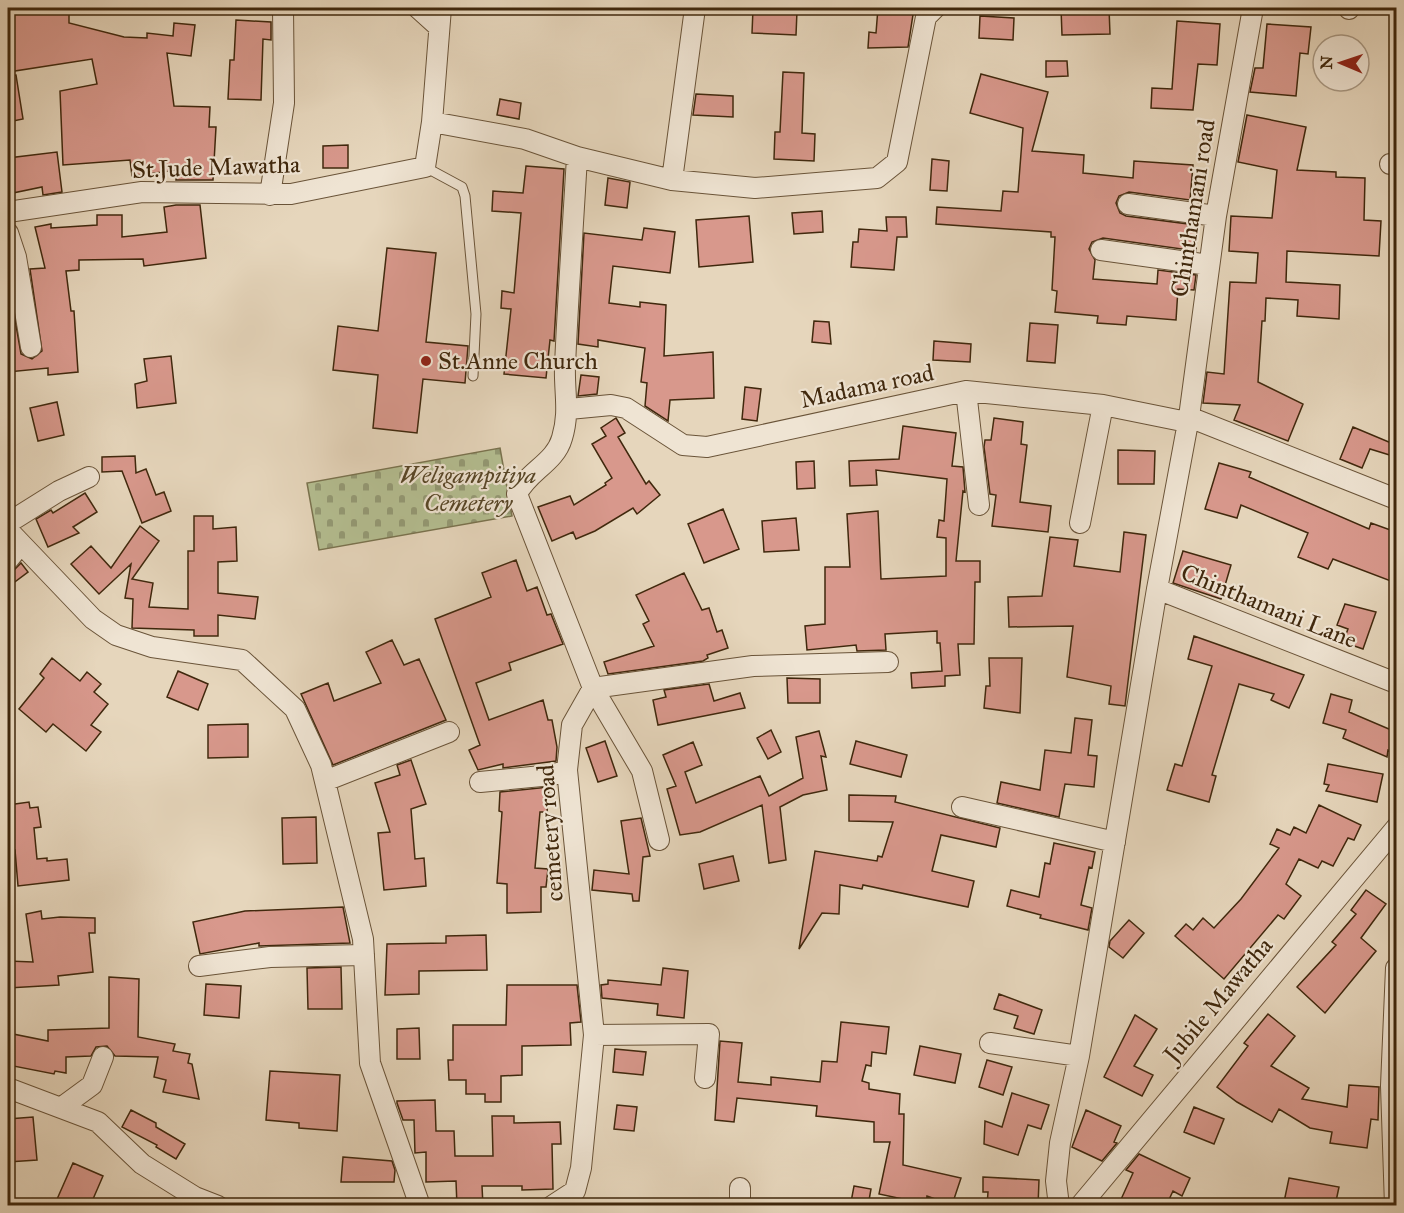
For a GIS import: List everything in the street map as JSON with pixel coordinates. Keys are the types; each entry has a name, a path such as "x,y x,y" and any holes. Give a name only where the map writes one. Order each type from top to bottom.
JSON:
{"street":[{"path":"270,195 284,103 283,8"},
{"path":"418,8 439,27"},
{"path":"425,167 432,122 441,8"},
{"path":"672,180 695,8"},
{"path":"432,122 525,139 577,157 672,180 755,188 877,178 897,162 926,17 936,8"},
{"name":"Chinthamani road","path":"1059,1206 1056,1181 1060,1143 1079,1056 1157,588 1188,420 1216,216 1253,8"},
{"path":"577,157 565,370 568,409 562,440 555,455 522,483 517,494 593,688 642,771 659,840"},
{"name":"St.Jude Mawatha","path":"8,212 142,192 291,194 425,167"},
{"path":"1128,204 1216,216"},
{"path":"8,233 16,256 31,346"},
{"path":"1101,250 1209,265"},
{"path":"966,391 979,505"},
{"name":"Madama road","path":"568,409 611,405 626,408 683,445 707,447 966,391 1103,405 1188,420 1396,499"},
{"path":"1080,523 1103,405"},
{"path":"8,523 59,491 89,477"},
{"path":"8,560 14,537"},
{"path":"14,537 93,619 116,635 152,647 242,660 295,709 321,765 363,939 369,1063 420,1206"},
{"name":"Chinthamani Lane","path":"1157,588 1396,683"},
{"path":"593,688 753,666 888,662"},
{"name":"cemetery road","path":"552,1206 575,1191 581,1168 594,1035 567,770 572,725 593,688"},
{"path":"325,781 449,732"},
{"path":"480,782 552,774 567,770"},
{"path":"962,807 1115,842"},
{"name":"Jubile Mawatha","path":"1080,1206 1396,828"},
{"path":"199,966 270,957 364,955"},
{"path":"1395,1206 1396,968"},
{"path":"594,1035 709,1034 705,1078"},
{"path":"990,1043 1079,1056"},
{"path":"62,1107 92,1085 103,1057"},
{"path":"8,1088 98,1122 142,1164 195,1197 218,1206"}],"lane":[{"path":"425,167 462,187 465,196 476,314 473,376"}],"green space":[{"name":"Weligampitiya Cemetery","path":"500,448 512,516 319,550 307,483"}],"building":[{"path":"47,8 69,8 69,23 124,37 147,38 147,33 173,36 174,23 195,25 191,56 167,53 174,106 210,107 209,127 216,127 213,180 176,180 177,170 132,176 130,160 63,165 60,91 97,84 92,59 8,72 8,10 46,12"},
{"path":"878,8 914,8 908,47 868,48 869,32 876,33"},
{"path":"1061,8 1109,8 1110,34 1062,35"},
{"path":"753,9 797,11 796,35 752,33"},
{"path":"980,16 1014,18 1013,40 979,38"},
{"path":"236,20 271,22 271,40 263,39 261,100 228,99 230,60 234,60"},
{"path":"1177,21 1220,24 1217,65 1198,64 1193,110 1151,108 1152,88 1172,89"},
{"path":"1267,24 1311,27 1308,54 1300,53 1296,96 1250,92 1255,68 1263,68"},
{"path":"1046,61 1067,61 1068,76 1046,77"},
{"path":"783,72 804,73 802,133 815,134 814,161 774,159 775,132 780,132"},
{"path":"981,74 1048,92 1032,151 1084,155 1083,173 1133,178 1134,161 1193,165 1190,200 1129,192 1119,196 1116,203 1120,213 1126,216 1188,224 1187,229 1197,230 1196,251 1103,238 1092,242 1089,249 1095,260 1093,279 1157,284 1158,270 1196,275 1194,290 1178,289 1176,320 1127,316 1126,325 1097,323 1098,316 1055,312 1057,291 1052,290 1055,237 1051,237 1051,232 936,224 937,207 1001,211 1003,191 1018,192 1023,128 970,113"},
{"path":"16,75 23,119 8,122 8,76"},
{"path":"696,94 733,96 733,117 693,115"},
{"path":"500,99 521,103 519,119 497,115"},
{"path":"1247,115 1306,127 1297,170 1336,172 1336,177 1365,178 1364,220 1381,221 1379,256 1287,251 1286,282 1340,285 1339,319 1297,316 1298,300 1266,298 1265,321 1262,321 1258,382 1303,404 1288,441 1234,420 1240,405 1203,403 1207,372 1224,374 1230,282 1256,283 1258,253 1229,251 1231,216 1272,218 1277,170 1238,162"},
{"path":"348,145 348,168 323,168 323,146"},
{"path":"57,152 62,192 43,195 42,187 8,194 8,158"},
{"path":"932,159 949,161 947,191 930,190"},
{"path":"526,166 564,169 554,341 550,340 546,378 504,374 511,309 501,308 502,291 514,293 521,213 492,211 493,191 523,193"},
{"path":"608,178 630,182 627,208 605,205"},
{"path":"200,205 206,258 144,266 143,259 79,260 79,270 66,271 71,311 74,311 78,372 48,375 48,368 8,372 8,279 21,354 32,359 42,351 30,269 45,268 35,227 51,224 51,228 97,225 97,215 122,215 122,237 167,232 164,207"},
{"path":"822,211 823,232 794,234 792,213"},
{"path":"749,216 753,262 699,267 696,220"},
{"path":"886,217 906,217 907,237 897,237 894,270 851,267 853,242 858,242 859,229 887,231"},
{"path":"644,228 675,232 670,273 613,266 609,303 640,307 640,302 666,305 664,356 713,352 714,398 670,400 668,421 645,406 647,383 641,382 645,348 598,340 598,347 578,344 584,233 642,240"},
{"path":"387,248 436,253 426,342 468,346 465,383 423,379 417,433 373,428 378,375 333,370 338,326 378,331"},
{"path":"814,321 829,322 831,344 812,342"},
{"path":"1030,323 1058,325 1055,363 1027,361"},
{"path":"934,341 971,344 970,362 933,360"},
{"path":"171,356 176,403 137,408 135,384 147,381 144,359"},
{"path":"581,375 599,377 597,394 578,396"},
{"path":"745,387 761,389 757,421 742,419"},
{"path":"57,402 64,435 38,441 30,408"},
{"path":"616,418 625,433 618,437 646,484 649,481 660,495 637,514 633,508 595,531 576,539 573,532 552,541 538,507 570,496 574,505 606,485 605,483 612,478 592,444 606,436 601,428"},
{"path":"994,418 1023,422 1021,444 1027,445 1020,502 1051,506 1048,532 992,526 996,495 990,494 984,447 985,440 991,440"},
{"path":"903,426 956,433 952,466 963,467 965,492 963,491 956,561 980,561 980,582 975,582 974,644 958,644 960,675 945,676 945,686 912,688 911,673 942,671 937,631 885,634 886,650 857,651 856,645 807,650 805,626 825,624 825,567 850,567 847,514 878,511 881,579 946,576 946,538 937,537 939,520 944,521 947,479 876,470 877,485 850,486 849,461 899,459"},
{"path":"1353,427 1396,445 1396,457 1370,449 1362,468 1340,459"},
{"path":"1118,450 1155,451 1154,484 1118,484"},
{"path":"135,456 136,473 146,469 156,495 164,492 171,511 142,523 122,471 102,472 102,457"},
{"path":"814,461 815,488 797,489 796,462"},
{"path":"1219,463 1251,472 1249,477 1369,529 1371,523 1396,532 1396,583 1333,559 1328,569 1298,557 1308,533 1241,505 1237,518 1205,509"},
{"path":"85,493 97,512 73,527 79,533 48,547 36,519 51,510 53,513"},
{"path":"723,509 739,549 704,563 688,524"},
{"path":"194,516 213,516 213,529 236,527 237,561 218,562 218,593 258,597 255,619 218,615 218,636 194,636 194,630 132,628 133,599 125,598 131,564 99,594 71,564 91,546 111,568 140,526 159,541 132,579 153,583 149,607 188,609 188,551 194,551"},
{"path":"796,518 799,550 764,552 762,521"},
{"path":"1124,532 1146,535 1125,706 1109,704 1111,686 1067,677 1073,626 1009,627 1008,597 1042,596 1050,537 1078,540 1074,566 1120,572"},
{"path":"1183,551 1231,565 1221,599 1173,583"},
{"path":"516,560 527,591 537,587 547,615 551,614 563,644 509,663 511,670 476,683 489,720 543,700 548,720 552,720 557,747 556,761 503,768 503,764 478,770 469,750 480,745 435,619 491,597 482,573"},
{"path":"21,563 28,572 8,587 8,572 13,571"},
{"path":"684,573 702,610 709,608 717,632 722,630 728,648 707,655 708,658 703,661 608,674 604,662 654,646 643,624 649,621 636,595"},
{"path":"1345,604 1376,612 1363,649 1343,642 1348,629 1337,625"},
{"path":"1194,636 1304,675 1289,708 1271,700 1274,694 1239,684 1212,775 1216,776 1209,802 1167,790 1175,764 1182,766 1212,666 1188,659"},
{"path":"392,640 404,665 419,659 446,720 333,765 301,694 328,683 334,701 381,683 366,652"},
{"path":"52,658 80,681 87,672 101,684 94,692 108,704 91,725 101,732 86,751 53,724 46,732 19,709 44,678 40,674"},
{"path":"989,658 1022,658 1020,713 984,708 986,686 990,686"},
{"path":"178,671 208,684 198,710 167,697"},
{"path":"787,678 820,679 820,703 788,703"},
{"path":"709,684 714,701 740,693 745,708 658,725 653,700 666,697 664,690"},
{"path":"1331,694 1352,700 1349,712 1396,732 1396,753 1388,750 1387,757 1343,738 1346,730 1323,723"},
{"path":"1075,718 1092,720 1088,755 1097,756 1094,787 1065,784 1059,817 997,803 1001,782 1040,790 1045,750 1071,753"},
{"path":"248,724 248,757 208,758 208,725"},
{"path":"771,730 781,752 768,759 757,738"},
{"path":"819,731 826,757 821,756 827,790 803,795 780,807 786,860 769,863 762,805 700,832 680,835 667,789 676,786 663,755 693,742 702,765 685,772 696,803 760,776 769,796 803,778 796,737"},
{"path":"605,741 617,776 598,782 586,748"},
{"path":"856,741 907,755 901,777 850,764"},
{"path":"411,760 426,804 411,809 415,859 424,858 426,886 384,890 378,833 390,832 375,783 400,775 397,765"},
{"path":"1328,764 1383,774 1377,802 1326,791 1329,785 1324,784"},
{"path":"549,787 547,812 540,812 535,868 548,869 546,887 541,887 541,912 507,913 507,884 497,883 502,812 499,811 500,792"},
{"path":"849,795 896,796 895,802 1000,828 996,847 941,835 932,871 974,881 968,907 863,885 862,889 840,885 839,914 822,913 799,949 815,851 877,861 878,856 882,857 893,822 849,821"},
{"path":"29,802 30,808 38,807 41,827 34,828 37,859 47,858 47,861 67,859 69,880 18,886 15,850 8,851 8,805"},
{"path":"1319,805 1361,825 1354,840 1348,838 1333,866 1322,861 1318,868 1299,859 1286,884 1301,896 1284,919 1278,915 1224,979 1175,936 1186,924 1193,930 1203,918 1214,928 1241,899 1279,848 1270,844 1277,829 1290,835 1294,827 1306,833"},
{"path":"316,817 317,863 283,864 282,818"},
{"path":"641,818 650,856 643,857 639,901 633,901 632,894 592,890 594,870 629,874 621,821"},
{"path":"1054,843 1095,852 1092,868 1089,867 1081,905 1092,908 1088,930 1040,918 1041,915 1007,906 1011,890 1039,897 1045,863 1050,864"},
{"path":"733,856 739,881 704,889 699,864"},
{"path":"1366,890 1386,904 1361,938 1376,951 1325,1013 1297,987 1336,945 1332,942 1356,914 1351,910"},
{"path":"343,907 350,943 259,946 259,943 200,954 193,922 245,911"},
{"path":"41,911 42,919 95,918 95,933 89,933 93,972 58,976 59,985 8,988 8,961 33,962 26,914"},
{"path":"1129,920 1144,933 1123,958 1109,947 1110,941"},
{"path":"486,935 487,970 419,971 419,994 385,995 387,944 446,943 446,936"},
{"path":"341,967 342,1009 308,1009 307,968"},
{"path":"663,968 688,971 684,1018 657,1015 658,1004 602,998 601,985 608,984 608,980 661,985"},
{"path":"109,977 139,979 138,1037 175,1044 173,1051 190,1054 188,1063 192,1064 199,1099 163,1092 166,1080 154,1077 158,1057 115,1056 107,1046 96,1047 91,1056 66,1057 66,1073 55,1071 54,1074 8,1065 8,1033 48,1041 48,1030 109,1028"},
{"path":"206,984 241,986 239,1018 204,1015"},
{"path":"507,985 577,985 581,1022 570,1023 571,1045 522,1046 522,1075 501,1076 501,1102 485,1102 485,1094 466,1094 466,1080 449,1080 448,1060 453,1060 453,1025 506,1025"},
{"path":"999,994 1042,1010 1034,1034 1014,1028 1018,1016 994,1009"},
{"path":"1268,1014 1295,1036 1271,1066 1309,1088 1302,1099 1347,1107 1349,1085 1379,1087 1378,1120 1371,1119 1367,1148 1330,1143 1332,1132 1310,1128 1279,1109 1272,1122 1237,1102 1217,1087 1248,1046 1244,1043"},
{"path":"1135,1015 1157,1029 1134,1066 1153,1075 1142,1096 1104,1077"},
{"path":"841,1022 889,1027 886,1054 872,1052 871,1066 866,1065 862,1081 869,1083 869,1089 900,1094 899,1114 904,1114 903,1165 961,1178 952,1205 927,1196 926,1204 879,1194 890,1142 874,1142 874,1122 816,1116 817,1106 737,1098 734,1122 715,1120 720,1041 742,1043 738,1082 771,1085 771,1077 820,1082 822,1061 837,1062"},
{"path":"419,1028 420,1059 397,1059 397,1029"},
{"path":"920,1046 961,1054 955,1083 914,1075"},
{"path":"615,1049 646,1052 643,1075 613,1072"},
{"path":"987,1060 1012,1067 1003,1095 979,1087"},
{"path":"270,1071 340,1075 337,1131 299,1128 299,1123 266,1120"},
{"path":"1012,1093 1049,1105 1041,1129 1028,1125 1018,1155 984,1144 985,1121 1002,1127"},
{"path":"435,1100 436,1131 454,1131 455,1156 493,1156 492,1116 514,1116 514,1123 560,1122 561,1144 552,1144 553,1189 522,1190 522,1186 482,1186 483,1206 457,1206 456,1181 426,1182 426,1152 415,1153 414,1120 403,1120 397,1103 397,1101"},
{"path":"617,1105 637,1107 634,1131 614,1129"},
{"path":"1194,1107 1224,1119 1214,1144 1184,1132"},
{"path":"131,1110 156,1123 156,1127 185,1144 176,1159 156,1147 157,1145 122,1127"},
{"path":"1086,1110 1121,1126 1114,1142 1117,1143 1102,1161 1072,1147"},
{"path":"33,1117 37,1160 8,1162 8,1119"},
{"path":"1139,1154 1190,1178 1182,1196 1173,1191 1166,1206 1118,1206 1133,1173 1126,1170"},
{"path":"343,1157 392,1161 395,1170 394,1182 341,1182"},
{"path":"73,1163 103,1176 90,1206 54,1206"},
{"path":"983,1177 1039,1180 1038,1206 987,1206 988,1192 983,1192"},
{"path":"1289,1178 1339,1187 1335,1206 1303,1206 1284,1202"},
{"path":"854,1186 871,1189 868,1206 851,1202"}],"place":[{"name":"St.Anne Church","path":"426,361"}]}
